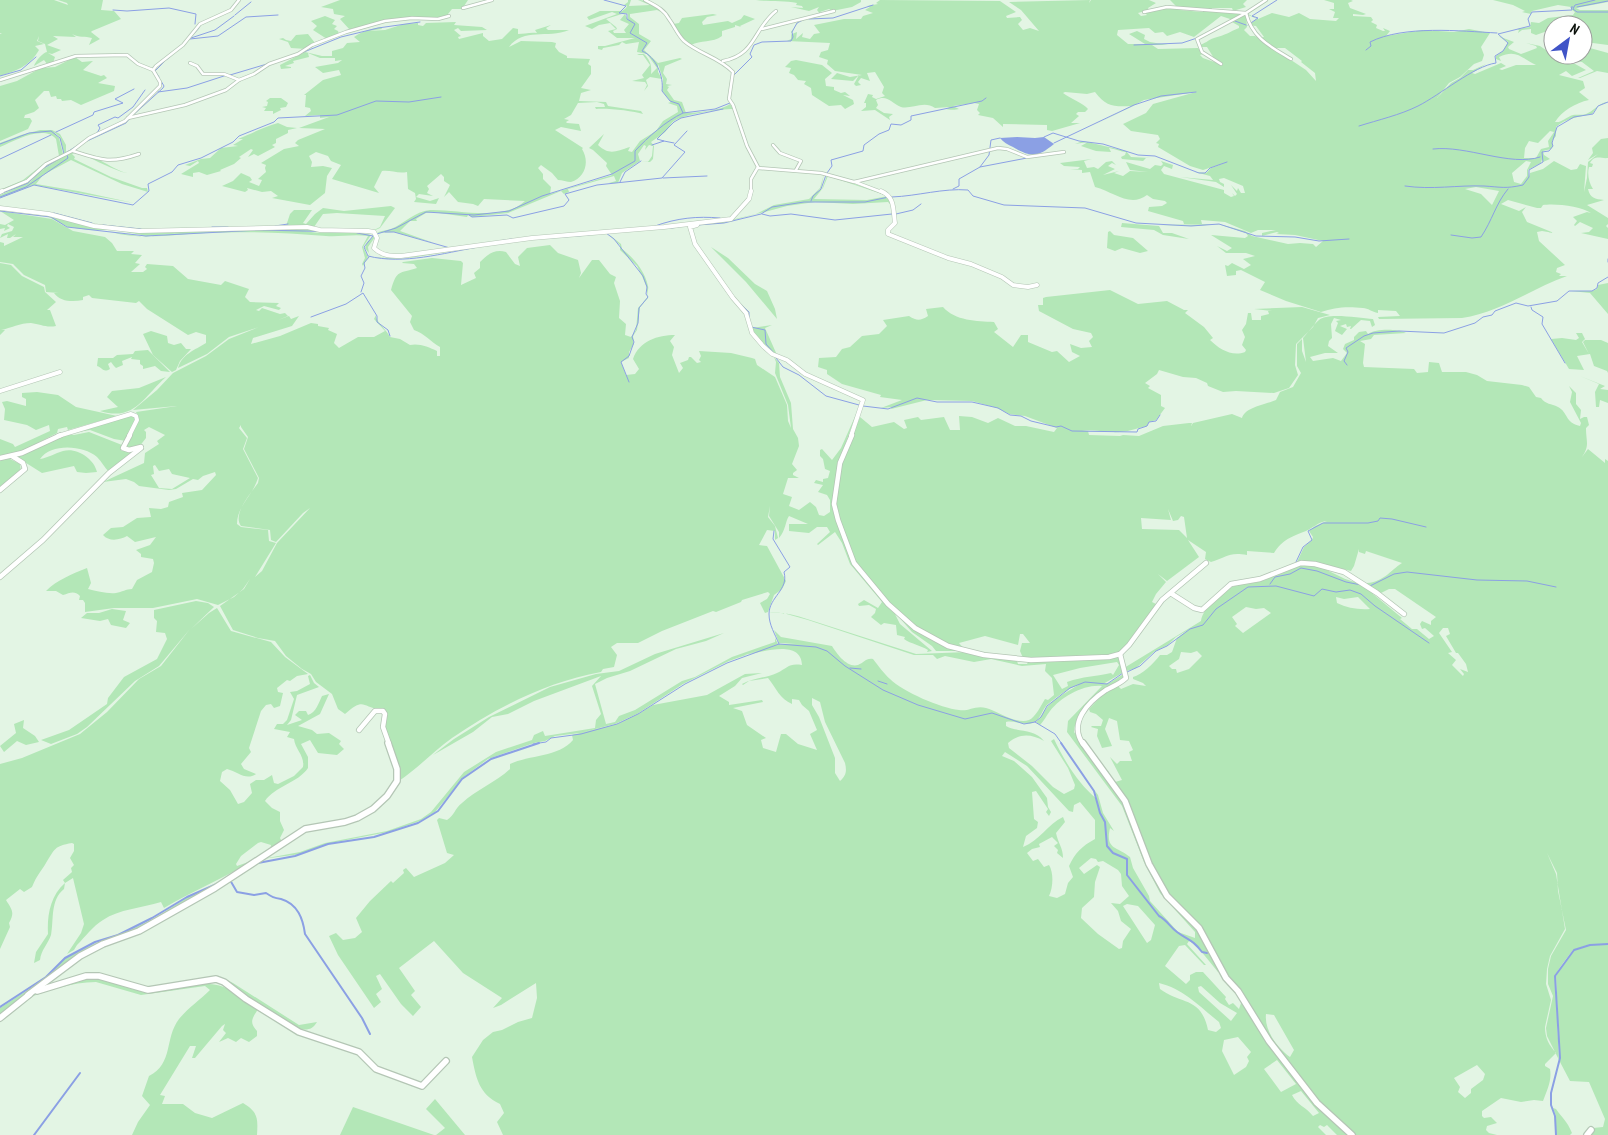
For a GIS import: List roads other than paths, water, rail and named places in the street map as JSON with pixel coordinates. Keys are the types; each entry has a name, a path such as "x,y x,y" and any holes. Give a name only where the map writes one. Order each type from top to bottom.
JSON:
{"street":[{"path":"153,70 167,56 182,46 198,26 227,13 240,0"},
{"path":"463,8 492,0"},
{"path":"645,0 661,9 670,18 676,33 686,43 721,61 732,72 728,99 733,105 747,146 758,168"},
{"path":"1221,64 1206,56 1196,42 1197,39 1266,0"},
{"path":"1144,12 1167,6 1246,13"},
{"path":"721,61 732,60 744,55 769,16 776,11"},
{"path":"762,29 834,11"},
{"path":"1246,13 1248,25 1256,36 1291,59"},
{"path":"0,192 27,182 46,164 72,151 89,138 128,118 194,102 226,90 239,80 254,74 269,64 298,54 312,45 346,32 385,22 412,18 438,19 449,16"},
{"path":"0,80 76,56 128,55 138,64 153,70 160,82 160,86 128,118"},
{"path":"190,63 197,66 204,74 224,74 239,80"},
{"path":"773,145 780,153 801,161 796,170"},
{"path":"854,182 883,174 913,169 937,161 1001,148 1028,158 1064,152"},
{"path":"72,151 78,151 105,161 124,159 138,154"},
{"path":"758,168 826,174 888,194 892,199 895,223 888,230 888,234 948,258 972,264 1002,277 1013,285 1028,287 1038,285"},
{"path":"0,208 49,214 94,226 139,231 307,227 320,230 368,231 374,232 377,238 375,251 401,256 532,238 726,220 736,215 751,195 752,175 758,168"},
{"path":"708,222 690,227 695,244 733,298 746,313 750,328 757,340 772,354 786,360 805,374 863,400 858,420 840,463 834,508 854,563 888,604 909,623 948,646 969,652 1031,660 1120,654 1129,645 1162,600 1172,594 1206,563"},
{"path":"0,391 60,372"},
{"path":"0,458 12,456 60,435 134,414 137,420 124,448 142,448 110,472 91,490 67,518 24,558 0,577"},
{"path":"0,490 17,478 25,469 23,462 12,456"},
{"path":"1172,594 1194,608 1202,610 1231,584 1260,579 1294,564 1308,563 1350,575 1404,614"},
{"path":"1120,654 1126,678 1123,682 1103,692 1083,715 1076,728 1078,738 1124,801 1149,864 1167,896 1200,928 1226,978 1238,991 1269,1041 1318,1103 1352,1135"},
{"path":"0,1018 80,956 103,944 139,931 215,888 305,829 316,825 349,821 371,810 394,787 398,773 389,750 387,732 384,727 385,714 383,711 375,711 359,730"},
{"path":"28,995 70,979 86,976 99,976 148,990 216,979 224,982 246,999 299,1032 360,1052 376,1069 422,1086 446,1061"}],"water":[{"path":"1044,137 1054,144 1044,152 1030,154 1009,145 1000,138"}],"waterway":[{"path":"604,0 626,6 619,13 627,14 627,19 635,24 630,33 647,43 642,51 655,62 658,68 662,79 662,91 670,101 679,104 683,113"},
{"path":"1248,25 1258,18 1252,16 1277,0"},
{"path":"1595,0 1575,5 1573,9 1577,12 1608,12"},
{"path":"1577,7 1608,1"},
{"path":"235,15 251,2"},
{"path":"809,19 833,18 873,5"},
{"path":"1359,126 1411,109 1478,69 1496,63 1495,56 1503,51 1508,43 1498,34 1530,26 1528,19 1532,12 1572,10 1571,7 1573,7"},
{"path":"113,10 169,8 196,14 195,24"},
{"path":"190,39 218,36 246,17 278,15"},
{"path":"191,38 215,30 234,16"},
{"path":"734,75 752,57 750,54 754,45 762,42 791,41 793,37 792,32 797,23 805,19"},
{"path":"1235,21 1246,25"},
{"path":"299,54 341,37 378,28 420,22"},
{"path":"191,37 199,28"},
{"path":"1366,50 1371,46 1370,42 1399,33 1432,30 1497,33"},
{"path":"1134,45 1182,43 1197,38"},
{"path":"166,60 171,56"},
{"path":"0,76 21,70 36,57"},
{"path":"159,77 155,71 165,61"},
{"path":"230,75 267,64"},
{"path":"159,92 187,88 227,75"},
{"path":"159,92 164,86 161,81"},
{"path":"56,132 93,115 94,112 123,103 115,99 134,89"},
{"path":"0,144 29,133 51,131 60,138 64,154 97,133 100,128 98,125 115,117 118,118 133,107 145,90"},
{"path":"132,116 159,92"},
{"path":"1066,137 1134,105 1161,96 1196,92"},
{"path":"0,198 34,185 133,205 149,191 148,184 172,172 178,165 201,158 233,142 239,136 274,122 278,118 337,115 376,101 409,102 441,97"},
{"path":"827,173 832,166 831,160 863,151 864,145 879,134 889,130 891,124 901,125 911,120 911,116 982,101 986,98"},
{"path":"1405,186 1425,188 1512,187 1523,185 1529,177 1529,170 1543,162 1542,152 1549,151 1553,146 1552,143 1557,127 1574,117 1593,114 1598,106 1608,102"},
{"path":"683,113 715,109 730,103"},
{"path":"664,141 657,139 674,122 681,118 723,109"},
{"path":"377,234 396,228 426,212 474,215 509,211 542,196 612,174 635,161 635,151 651,135 683,113"},
{"path":"85,142 126,123 130,118"},
{"path":"469,215 472,217 507,215 513,218 564,206 569,200 565,194 597,185 662,178 685,152 674,145 687,131"},
{"path":"1044,137 1053,133 1066,137"},
{"path":"0,159 51,135"},
{"path":"1054,143 1066,137"},
{"path":"1066,137 1103,144 1138,155 1155,156 1199,173 1205,173 1210,168 1227,162"},
{"path":"980,167 989,155 991,140 1000,138"},
{"path":"652,145 664,141"},
{"path":"664,141 674,143"},
{"path":"1433,149 1460,150 1515,159 1540,157"},
{"path":"0,197 26,187 68,158 67,155"},
{"path":"0,194 28,183 44,168 64,156"},
{"path":"980,167 1027,158"},
{"path":"620,182 625,172 641,161"},
{"path":"953,189 959,186 959,179 980,167"},
{"path":"811,201 813,196 821,189 826,175"},
{"path":"663,178 707,176"},
{"path":"1451,235 1472,238 1481,237 1500,200 1508,189"},
{"path":"892,197 949,190 968,190 973,196 1004,205 1085,208 1136,223 1191,226 1219,224 1256,236 1295,237 1319,241 1349,239"},
{"path":"698,225 724,223 761,214 772,207 804,202 865,202 889,197"},
{"path":"896,214 913,210 921,204"},
{"path":"0,211 51,217 67,227 146,236 260,230 346,232"},
{"path":"54,213 92,223"},
{"path":"762,214 770,216 791,214 835,220 892,214"},
{"path":"655,226 687,218 720,218"},
{"path":"275,226 288,224"},
{"path":"103,225 141,229"},
{"path":"212,227 228,227"},
{"path":"671,228 679,227"},
{"path":"385,232 394,232 450,248"},
{"path":"357,233 373,236 364,247 368,256 381,258 409,259 478,247"},
{"path":"606,233 614,239 643,276 647,287 646,294 648,297 639,308 638,323 632,337 634,342 629,356 621,362 629,382"},
{"path":"536,239 589,235"},
{"path":"499,241 512,239"},
{"path":"361,292 364,283 361,276 365,268 364,263 369,257"},
{"path":"1347,365 1344,361 1348,352 1346,348 1364,336 1373,333 1399,331 1444,333 1475,323 1483,317 1492,315 1495,311 1516,303 1528,306 1557,301 1569,291 1592,291 1597,288 1598,283 1608,277"},
{"path":"311,317 346,304 363,293 377,316 377,322 388,330 390,336"},
{"path":"741,304 749,312 749,319"},
{"path":"1531,307 1532,310 1543,317 1542,324 1565,363"},
{"path":"751,327 765,330 766,344 774,353"},
{"path":"776,358 783,367 799,375 826,396 859,405"},
{"path":"863,406 888,409 917,398 937,402 972,402 998,408 1010,415 1021,416 1031,421 1056,427 1061,426 1072,431 1137,432 1138,429 1147,426 1149,422 1156,421 1160,415"},
{"path":"1296,562 1303,547 1312,540 1308,531 1323,523 1368,523 1378,521 1380,518 1426,527"},
{"path":"774,531 773,539 790,567 784,572 784,584 772,603 769,614 771,626 779,644"},
{"path":"1270,584 1275,577 1290,574 1301,568 1361,585"},
{"path":"1370,586 1394,574 1407,572 1477,580 1527,581 1556,587"},
{"path":"1127,672 1140,666 1156,651 1167,646 1190,629 1203,625 1216,609 1248,587 1276,586 1314,596 1322,589 1336,592 1350,590 1361,594 1375,606 1429,643"},
{"path":"539,743 546,742 551,738 581,734 617,724 638,714 685,684 727,663 779,644"},
{"path":"779,644 816,647 827,651 845,666 883,690 918,705 965,719 992,713 1024,724 1035,722"},
{"path":"850,668 861,669"},
{"path":"1035,722 1041,717 1047,706 1070,688 1085,682 1107,684 1123,673"},
{"path":"878,681 887,684"},
{"path":"1035,722 1055,734 1062,744"},
{"path":"258,863 295,856 328,844 374,837 418,823 438,811 462,779 491,759 539,743"},
{"path":"533,744 539,743"},
{"path":"1061,743 1094,791 1100,813 1105,822 1107,846 1113,853 1127,859 1127,875 1159,916 1177,932 1193,942 1202,952 1207,953"},
{"path":"230,880 237,892 254,895 266,893 287,901 296,908 303,923 305,934 362,1018 370,1034"},
{"path":"0,1007 46,977 65,958 95,942 118,935 152,918 187,897 219,883"},
{"path":"1556,1135 1555,1116 1551,1105 1551,1093 1560,1058 1555,976 1574,950 1590,945 1608,944"},
{"path":"34,1135 80,1073"}]}
